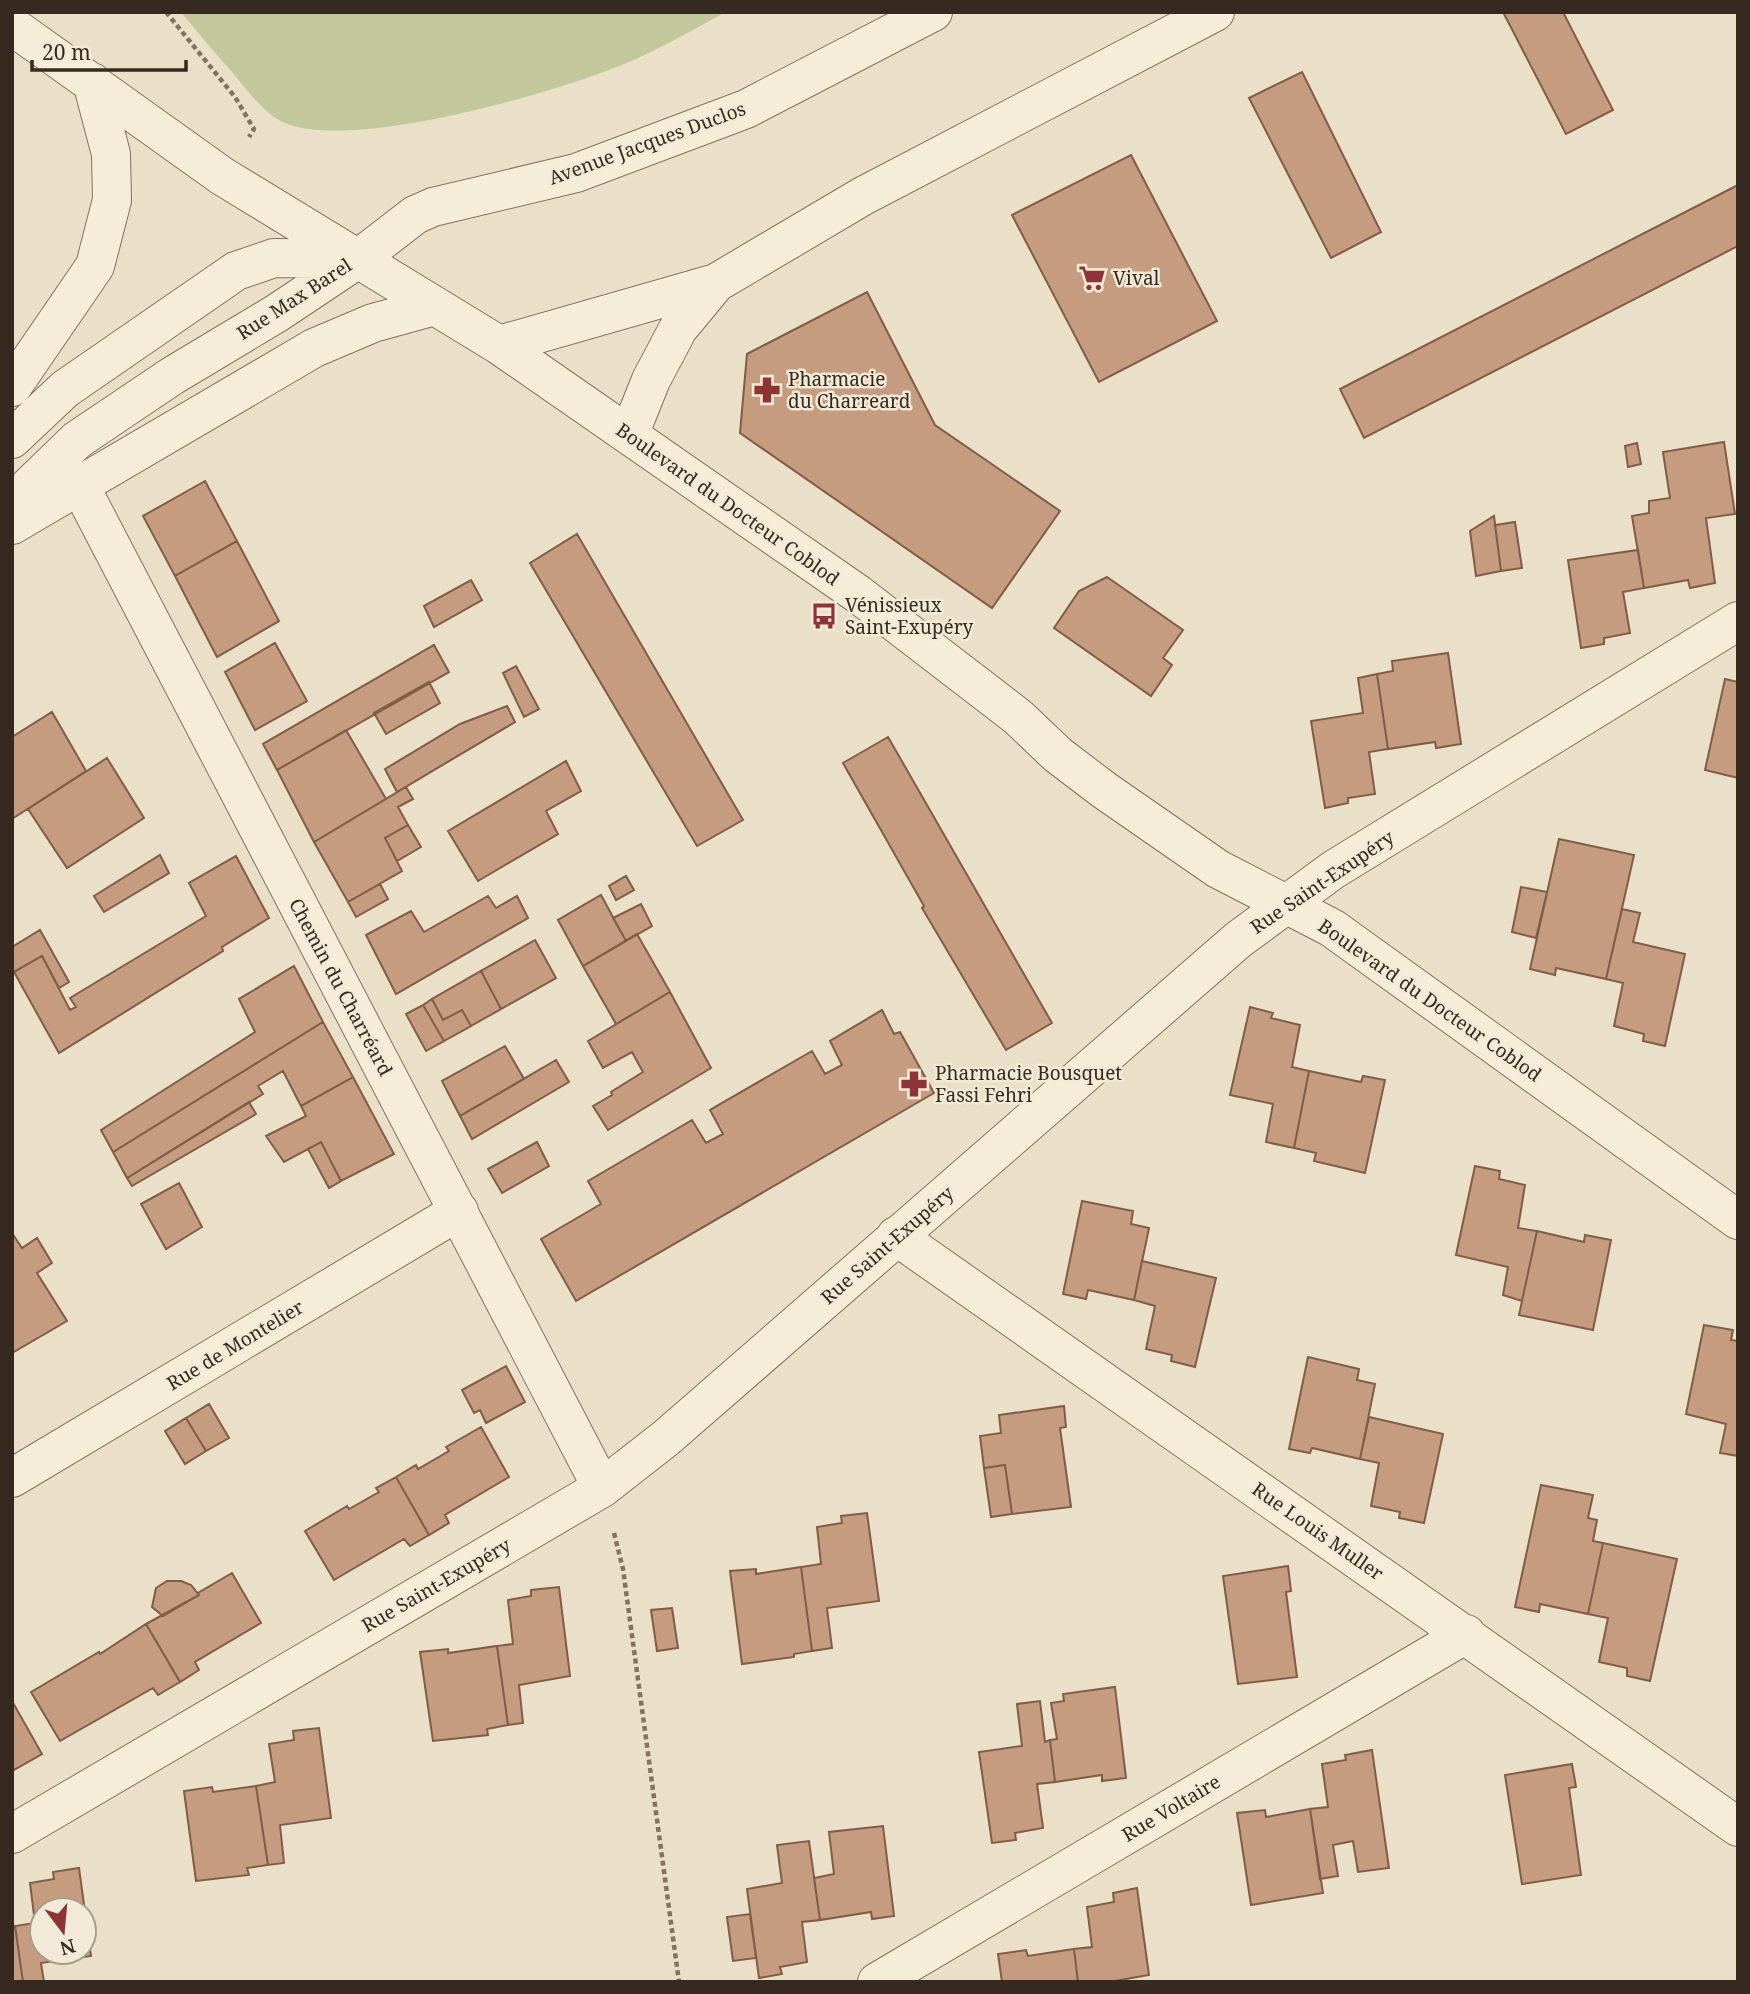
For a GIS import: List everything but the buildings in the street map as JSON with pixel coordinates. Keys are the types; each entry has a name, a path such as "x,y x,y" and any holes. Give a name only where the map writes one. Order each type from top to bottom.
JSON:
{"street":[{"name":"Avenue Jacques Duclos","path":"358,259 415,215 433,207 576,173 746,109 933,12"},
{"path":"499,345 716,283 863,196 1215,12"},
{"name":"Boulevard du Docteur Coblod","path":"12,26 222,176 499,345 858,594 1018,717 1058,755 1104,790 1218,869 1332,929 1738,1220"},
{"path":"12,387 94,266 112,200 111,155 92,82"},
{"name":"Rue Max Barel","path":"12,439 65,389 236,271 274,258 358,259"},
{"name":"Rue Max Barel","path":"12,503 77,440 172,376 277,313 358,259"},
{"path":"629,435 651,380 678,329 716,283"},
{"path":"12,524 314,348 373,323 435,306"},
{"name":"Chemin du Charréard","path":"80,486 602,1488"},
{"name":"Rue Saint-Exupéry","path":"12,1834 602,1488 666,1438 1238,940 1285,904 1333,870 1738,621"},
{"name":"Rue de Montelier","path":"12,1478 459,1211"},
{"name":"Rue Louis Muller","path":"897,1236 1738,1827"},
{"name":"Rue Voltaire","path":"877,1982 1466,1634"}],"path":[{"path":"166,12 235,97 254,130 222,176"},
{"path":"602,1488 623,1569 679,1982"}],"green space":[{"path":"181,12 726,12 661,47 591,77 500,104 448,116 396,126 347,130 307,129 277,119 253,98"}],"place":[{"name":"Vival","path":"1092,278"},
{"name":"Pharmacie du Charreard","path":"767,390"},
{"name":"Vénissieux Saint-Exupéry","path":"824,616"},
{"name":"Pharmacie Bousquet Fassi Fehri","path":"914,1084"}]}
